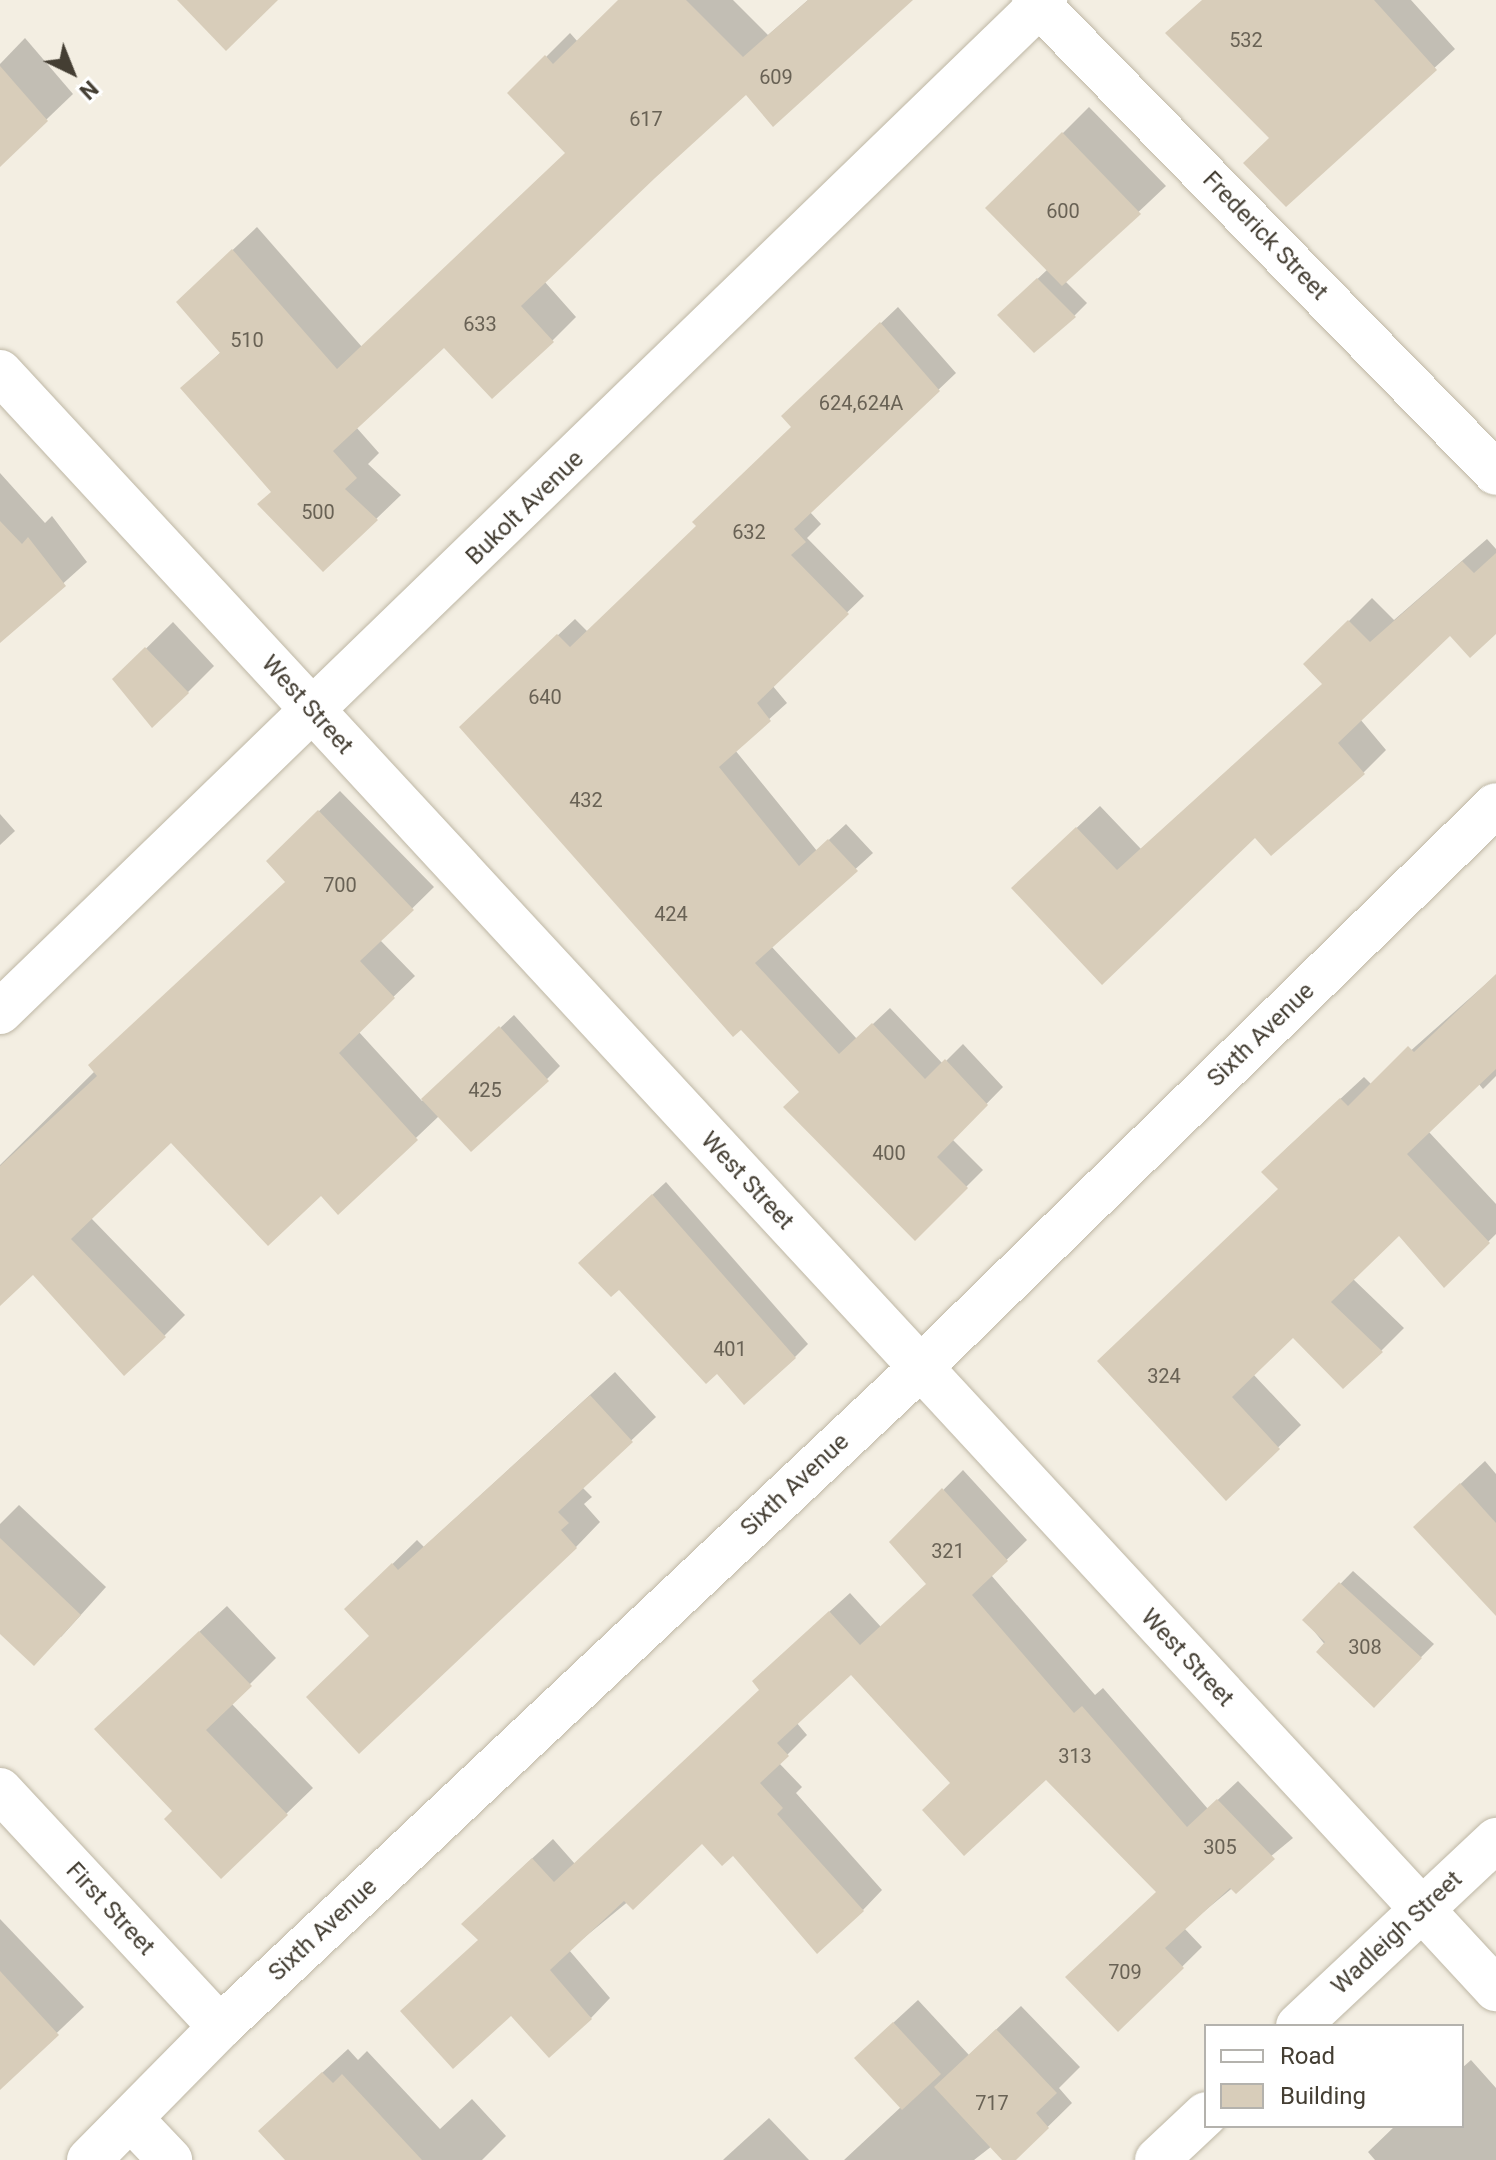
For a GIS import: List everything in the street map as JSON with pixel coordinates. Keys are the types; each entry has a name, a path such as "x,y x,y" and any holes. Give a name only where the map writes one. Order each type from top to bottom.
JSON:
{"street":[{"name":"Frederick Street","path":"1040,2 1496,473"},
{"name":"Bukolt Avenue","path":"0,1012 315,713 1040,2"},
{"name":"West Street","path":"0,372 1420,1911 1496,1989"},
{"name":"Sixth Avenue","path":"89,2160 220,2027 920,1368 1496,805"},
{"name":"First Street","path":"0,1790 220,2027"},
{"name":"Wadleigh Street","path":"1300,2024 1496,1840"},
{"path":"1157,2160 1204,2116"},
{"path":"131,2119 170,2160"}],"building":[{"path":"177,0 278,0 226,51"},
{"path":"618,0 686,0 743,57 808,0 913,0 773,127 746,95 655,178 521,306 554,342 492,399 444,348 333,451 357,478 345,489 378,520 323,572 257,504 271,492 180,388 220,353 176,302 232,249 337,369 565,153 507,93 545,55 553,64"},
{"path":"1202,0 1374,0 1437,70 1286,207 1243,163 1269,138 1165,33"},
{"path":"0,66 48,121 0,167"},
{"path":"1062,132 1141,214 1062,286 985,208"},
{"path":"1037,278 1076,317 1034,353 997,315"},
{"path":"880,322 940,391 794,529 806,542 791,555 849,614 757,703 771,721 719,767 799,866 828,839 858,871 755,963 839,1054 872,1023 925,1079 945,1059 988,1105 937,1157 968,1188 915,1241 783,1107 799,1092 741,1030 733,1037 459,727 557,634 570,647 696,526 692,522 791,427 781,416"},
{"path":"0,521 22,544 28,537 66,586 0,643"},
{"path":"1496,553 1496,634 1470,658 1450,636 1338,743 1365,774 1271,856 1255,838 1102,985 1011,888 1076,827 1117,870 1322,684 1303,664 1348,620 1370,642 1462,561 1474,573"},
{"path":"145,647 189,693 152,728 112,679"},
{"path":"318,810 414,910 360,961 395,998 339,1053 418,1140 338,1215 321,1196 268,1246 171,1143 71,1239 166,1337 124,1376 33,1275 0,1306 0,1166 97,1076 88,1065 285,882 266,861"},
{"path":"1496,974 1496,1069 1407,1154 1490,1243 1444,1288 1399,1236 1331,1302 1383,1352 1343,1389 1293,1338 1232,1397 1280,1449 1226,1501 1097,1361 1278,1189 1261,1172 1340,1098 1348,1106 1408,1046 1414,1052"},
{"path":"499,1026 549,1081 471,1152 421,1099"},
{"path":"652,1194 796,1358 744,1405 717,1374 706,1384 619,1290 611,1297 578,1263"},
{"path":"590,1395 633,1442 558,1512 569,1523 561,1530 577,1548 359,1754 306,1697 369,1636 344,1609 392,1563 398,1570"},
{"path":"1460,1483 1496,1523 1496,1616 1413,1527"},
{"path":"942,1488 1008,1561 972,1595 1074,1713 1082,1706 1187,1827 1217,1799 1275,1859 1236,1894 1230,1888 1165,1948 1184,1968 1118,2032 1065,1977 1156,1892 1046,1780 964,1856 922,1810 950,1783 851,1675 777,1743 789,1756 760,1783 783,1808 777,1814 864,1911 817,1954 733,1856 722,1866 702,1844 633,1910 624,1901 550,1970 592,2019 549,2058 511,2016 453,2069 400,2011 478,1940 461,1924 532,1858 554,1882 759,1690 752,1681 829,1611 860,1645 926,1584 889,1542"},
{"path":"0,1538 81,1615 34,1666 0,1634"},
{"path":"1339,1582 1422,1658 1374,1708 1316,1652 1325,1642 1302,1620"},
{"path":"199,1631 252,1686 206,1730 288,1815 221,1879 164,1819 172,1811 94,1729"},
{"path":"0,1971 59,2035 0,2090"},
{"path":"893,2022 941,2074 902,2110 854,2058"},
{"path":"996,2029 1057,2093 1036,2113 1049,2128 1016,2160 1002,2160 934,2087"},
{"path":"322,2072 333,2083 342,2074 422,2160 285,2160 258,2131"}]}
